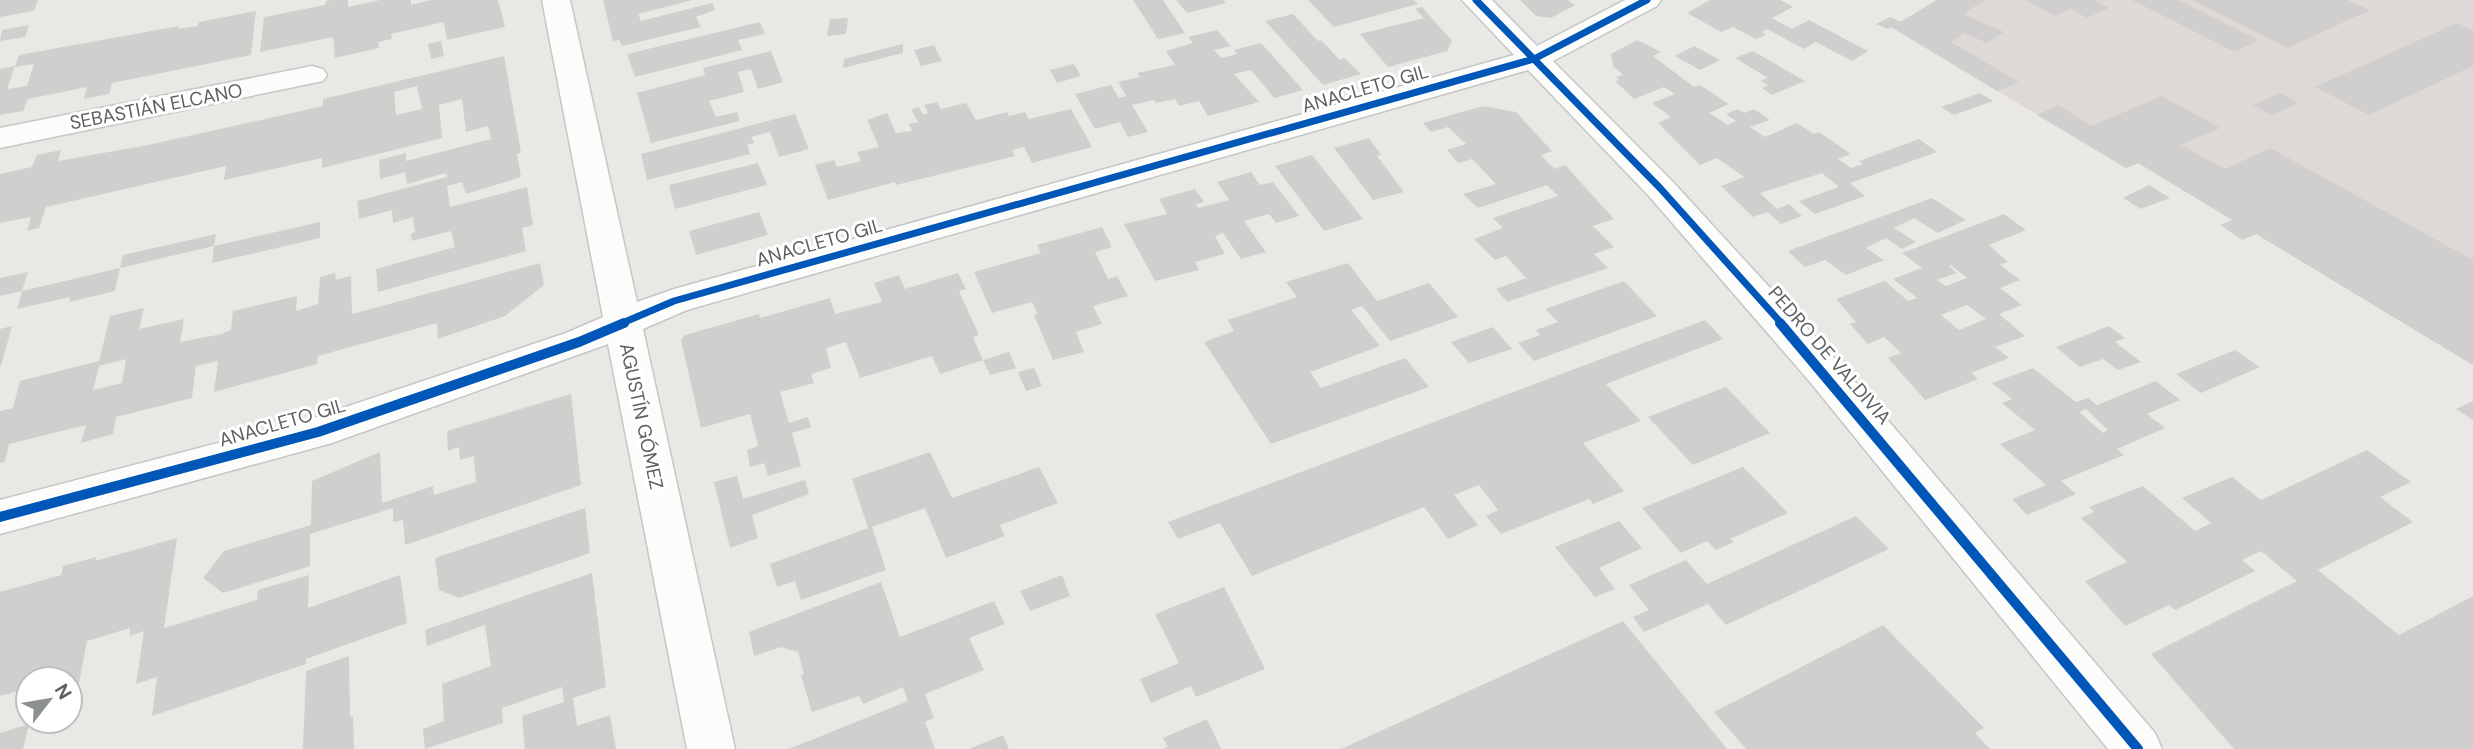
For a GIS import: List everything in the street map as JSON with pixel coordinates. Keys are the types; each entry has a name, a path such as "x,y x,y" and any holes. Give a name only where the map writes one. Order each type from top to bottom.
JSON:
{"street":[{"name":"AGUSTÍN GÓMEZ","path":"556,0 711,749"},
{"name":"PEDRO DE VALDIVIA","path":"1476,0 1660,188 1824,372 2138,749"},
{"name":"ANACLETO GIL","path":"0,517 318,432 579,342 674,301 1534,59 1647,0"},
{"name":"SEBASTIÁN ELCANO","path":"0,138 312,75"}],"shaded area":[{"path":"1937,0 2473,0 2473,365 2139,163 2126,168 1891,27"}],"building":[{"path":"0,0 38,0 34,11 0,17"},
{"path":"348,0 348,7 380,0 411,0 411,5 431,0 498,0 505,27 447,40 444,22 391,34 392,39 378,42 379,48 335,58 333,37 260,52 264,17 325,5 326,1"},
{"path":"603,0 693,0 638,14 641,21 712,3 715,10 696,17 701,27 622,46 619,40 613,41"},
{"path":"1133,0 1163,0 1185,33 1158,39"},
{"path":"1176,0 1223,0 1226,3 1187,13"},
{"path":"1308,0 1414,0 1418,4 1334,27"},
{"path":"1520,0 1568,0 1575,5 1551,18 1536,16"},
{"path":"1710,0 1780,0 1793,7 1772,18 1792,29 1809,20 1868,51 1852,61 1816,42 1804,49 1767,29 1762,32 1766,35 1756,39 1733,27 1721,32 1687,13"},
{"path":"1937,0 1985,0 1963,14 2004,32 1987,43 1964,33 1951,42 2019,82 1997,91 1891,27 1888,29 1876,24 1890,17 1901,22"},
{"path":"2026,0 2093,0 2109,8 2087,18 2071,9 2055,16"},
{"path":"2132,0 2178,0 2258,40 2235,52"},
{"path":"2192,0 2347,0 2370,10 2288,48"},
{"path":"1422,7 1452,41 1447,51 1388,67 1360,34 1424,18 1415,9"},
{"path":"256,11 251,55 112,83 109,94 84,99 87,87 28,99 23,111 0,115 0,69 15,66 7,89 27,86 34,64 15,67 19,55 179,26 178,29 198,26 199,22"},
{"path":"1293,14 1318,41 1321,40 1340,60 1344,58 1361,74 1323,85 1265,21"},
{"path":"848,18 846,34 827,36 830,19"},
{"path":"760,22 765,34 738,40 742,50 635,77 627,54"},
{"path":"2457,23 2473,30 2473,66 2369,115 2315,87"},
{"path":"29,25 25,37 0,41 2,30"},
{"path":"1217,30 1231,46 1214,50 1221,58 1237,54 1234,50 1261,43 1303,90 1274,98 1251,70 1234,74 1259,102 1208,116 1199,101 1179,106 1175,99 1156,103 1154,100 1132,105 1148,132 1128,137 1120,122 1095,129 1075,94 1111,85 1119,98 1126,96 1118,82 1140,77 1137,73 1175,65 1166,51 1193,43 1188,37"},
{"path":"1637,40 1661,52 1653,56 1694,87 1700,85 1729,104 1709,113 1728,125 1736,121 1726,114 1738,109 1744,113 1754,109 1770,120 1750,127 1765,137 1797,123 1814,134 1819,132 1851,154 1838,159 1851,168 1863,164 1859,161 1919,139 1937,152 1850,183 1865,196 1815,214 1799,201 1839,187 1822,173 1760,193 1777,209 1789,204 1802,216 1781,224 1768,212 1753,217 1721,186 1744,177 1717,158 1700,165 1658,123 1671,117 1652,103 1675,94 1664,87 1634,99 1615,81 1619,80 1616,77 1623,75 1613,66 1611,54"},
{"path":"441,41 444,56 431,59 428,44"},
{"path":"903,44 903,53 843,68 844,59"},
{"path":"934,45 942,61 921,66 914,50"},
{"path":"1694,46 1720,60 1700,70 1675,56"},
{"path":"771,51 783,82 758,89 751,69 738,72 744,92 709,101 716,117 737,112 740,121 651,143 637,93 705,75 703,68"},
{"path":"1753,51 1805,81 1772,95 1762,88 1768,85 1760,81 1768,78 1735,58"},
{"path":"504,56 521,153 517,154 521,177 466,194 462,182 447,186 450,207 527,187 533,225 522,228 526,251 378,292 376,269 455,247 451,231 412,241 411,234 415,232 413,217 393,223 392,210 359,219 357,201 447,177 446,173 407,184 405,172 380,179 379,160 406,153 406,161 491,139 488,126 466,132 462,99 439,105 442,138 322,168 322,158 224,180 226,166 46,207 39,228 27,231 31,217 0,223 0,174 32,167 37,155 61,150 58,161 148,145 323,106 323,99","holes":["417,86 422,109 396,115 394,92"]},
{"path":"1074,64 1081,76 1057,83 1050,70"},
{"path":"1980,93 1993,101 1954,115 1941,107"},
{"path":"2280,93 2298,103 2272,115 2253,105"},
{"path":"2162,96 2220,128 2181,145 2225,169 2270,148 2473,260 2473,365 2256,234 2242,240 2220,225 2232,220 2138,163 2126,168 2037,115 2058,105 2091,126"},
{"path":"937,102 941,109 966,103 976,120 1007,112 1009,116 1025,112 1029,119 1071,109 1092,147 1032,163 1024,147 1012,150 1015,156 896,185 895,182 828,200 815,165 834,160 837,167 861,161 857,152 879,147 867,120 887,113 896,133 912,131 909,124 918,122 911,109 919,107 923,115 928,113 924,105"},
{"path":"1483,106 1516,112 1552,151 1541,155 1554,169 1565,165 1614,219 1593,226 1614,247 1594,254 1608,268 1507,302 1496,289 1526,278 1506,256 1495,260 1474,239 1503,228 1493,218 1558,196 1547,185 1478,208 1463,194 1496,184 1472,159 1458,163 1447,150 1466,144 1448,127 1431,132 1423,123"},
{"path":"795,114 809,149 779,157 770,132 751,137 754,143 747,145 750,154 647,180 641,154"},
{"path":"1369,138 1381,155 1377,156 1404,192 1373,200 1334,148"},
{"path":"1312,155 1363,219 1324,231 1275,166"},
{"path":"758,163 767,185 675,209 669,185"},
{"path":"1251,172 1260,185 1273,182 1299,216 1276,223 1269,214 1244,221 1266,252 1241,259 1223,233 1215,236 1225,254 1195,262 1199,270 1155,281 1124,224 1167,214 1159,199 1195,189 1204,202 1196,204 1198,208 1229,200 1217,182"},
{"path":"2149,185 2170,198 2141,209 2123,198"},
{"path":"1932,198 1966,220 1938,233 1914,218 1894,228 1916,242 1902,249 1886,238 1866,248 1884,260 1846,275 1825,260 1805,267 1788,251"},
{"path":"759,212 768,235 696,255 689,231"},
{"path":"2004,214 2026,230 1989,245 2008,262 2000,265 2020,280 2000,288 2022,305 1999,314 2025,336 1995,347 2009,358 1971,373 1978,379 1925,400 1888,358 1901,353 1884,337 1868,344 1850,324 1856,322 1836,299 1885,281 1908,301 1917,298 1893,279 1922,268 1902,253","holes":["1949,266 1967,278 1946,286 1937,280 1957,273","1967,305 1986,319 1959,330 1941,315"]},
{"path":"320,222 320,238 212,263 214,246"},
{"path":"1102,227 1112,247 1095,252 1108,279 1117,276 1128,296 1093,306 1102,324 1076,332 1084,352 1053,360 1034,315 1038,314 1032,302 992,313 974,272 1041,253 1037,245"},
{"path":"216,234 214,246 120,268 123,255"},
{"path":"540,263 544,285 505,316 438,339 437,323 318,356 317,364 214,392 218,361 196,366 192,398 116,417 113,434 81,443 86,425 9,444 5,462 0,463 0,411 13,408 20,381 99,361 110,316 144,308 139,329 184,319 180,342 222,334 231,330 233,311 297,296 296,311 318,304 320,277 335,273 336,280 351,276 352,314","holes":["126,359 122,383 93,390 99,366"]},
{"path":"1348,263 1377,301 1429,283 1458,317 1390,341 1362,306 1351,310 1380,346 1310,372 1321,388 1405,358 1429,387 1271,444 1204,342 1234,331 1228,320 1297,297 1286,282"},
{"path":"120,268 115,291 69,302 70,297 17,309 22,291"},
{"path":"28,272 22,291 0,296 0,278"},
{"path":"958,273 966,289 959,291 979,335 973,337 983,360 940,374 932,356 860,378 846,342 826,348 831,368 811,374 814,383 780,392 789,423 808,417 811,427 792,433 801,466 768,476 764,463 750,467 747,450 758,446 750,414 701,428 681,340 685,335 830,298 835,314 882,302 874,283 899,275 905,289"},
{"path":"1624,281 1657,316 1534,361 1518,343 1540,335 1536,330 1558,322 1545,309"},
{"path":"1705,320 1723,339 1606,384 1641,421 1583,443 1624,491 1593,504 1589,499 1501,534 1486,516 1498,510 1479,485 1454,495 1478,525 1448,539 1424,507 1252,576 1220,523 1178,539 1168,522"},
{"path":"12,326 1,366 0,366 0,329"},
{"path":"2109,326 2125,338 2115,342 2141,362 2118,370 2103,359 2080,367 2056,347"},
{"path":"1493,327 1512,349 1469,363 1451,342"},
{"path":"2235,350 2260,367 2201,393 2176,374"},
{"path":"1009,352 1016,368 990,375 983,360"},
{"path":"1034,368 1042,386 1026,391 1018,372"},
{"path":"2033,368 2076,402 2088,398 2097,405 2156,381 2180,400 2147,414 2165,428 2117,449 2124,455 2061,481 2076,494 2027,515 2012,499 2046,485 2000,444 2035,430 2002,403 2012,399 1992,383","holes":["2086,409 2108,430 2103,433 2079,412"]},
{"path":"1726,387 1770,433 1693,465 1648,417"},
{"path":"571,394 581,485 405,545 403,520 393,522 393,508 310,534 310,566 223,593 203,578 224,551 311,525 312,481 380,452 382,503 433,486 434,495 476,482 474,456 460,460 459,447 448,451 447,431"},
{"path":"2473,401 2473,420 2456,409"},
{"path":"2367,450 2411,482 2380,497 2413,522 2318,570 2399,635 2473,596 2473,749 2234,749 2151,654 2297,581 2261,551 2242,560 2255,571 2175,610 2169,605 2125,626 2085,581 2127,562 2081,518 2094,512 2089,507 2143,486 2195,531 2211,523 2182,498 2232,477 2261,500"},
{"path":"930,452 952,498 1039,467 1058,503 1000,525 1005,536 946,558 925,508 872,527 886,570 801,600 795,581 777,587 770,564 868,528 852,479"},
{"path":"1743,467 1788,513 1730,539 1734,542 1716,550 1707,541 1681,553 1642,508"},
{"path":"737,476 743,499 805,480 809,494 752,515 758,538 730,548 714,482"},
{"path":"585,508 590,553 459,598 439,590 435,558"},
{"path":"1856,516 1889,549 1726,625 1708,604 1644,632 1633,617 1649,610 1629,585 1686,560 1707,584"},
{"path":"1619,521 1642,548 1599,568 1615,589 1595,597 1555,547"},
{"path":"177,538 164,628 257,600 258,590 309,575 308,608 400,575 407,623 306,659 306,664 152,716 157,677 136,684 144,631 130,636 130,628 87,641 82,665 14,665 14,692 0,696 0,592 61,575 63,566 96,557 95,561"},
{"path":"592,573 606,687 573,698 577,726 610,715 616,749 525,749 522,716 564,702 562,687 502,708 503,723 425,749 423,729 444,721 442,684 491,666 485,625 427,646 425,630"},
{"path":"1062,575 1070,596 1030,611 1020,591"},
{"path":"881,582 900,637 994,601 1005,624 969,638 984,670 925,694 934,718 925,722 935,749 789,749 908,701 903,687 863,704 859,696 812,712 801,675 804,674 798,652 781,647 754,656 749,632"},
{"path":"1224,587 1265,669 1196,697 1191,686 1151,703 1140,679 1179,663 1155,614"},
{"path":"1623,621 1727,749 1341,749"},
{"path":"1883,625 1984,728 1975,733 1990,749 1746,749 1714,712"},
{"path":"349,656 350,717 353,716 354,749 303,749 306,671"},
{"path":"1207,719 1221,749 1163,749 1168,747 1163,738"},
{"path":"14,729 14,735 26,735 23,749 0,749 0,733"},
{"path":"1003,735 1009,749 969,749"}],"cycle path":[{"path":"1476,0 1660,188 1824,372 2138,749"},
{"path":"0,517 318,432 579,342 674,301 1534,59 1647,0"}]}
